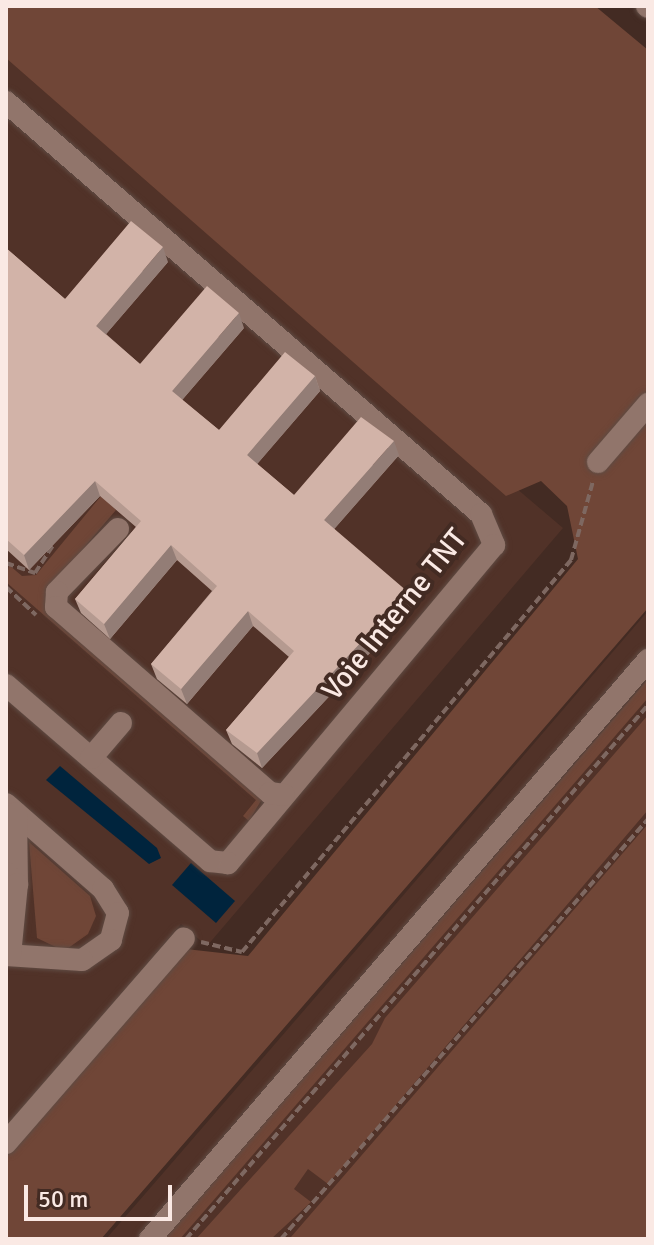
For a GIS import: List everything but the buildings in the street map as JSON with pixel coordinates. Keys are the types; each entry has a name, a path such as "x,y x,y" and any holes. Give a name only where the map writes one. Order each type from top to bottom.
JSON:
{"lane":[{"name":"Voie Interne TNT","path":"6,102 490,527 490,555 284,795 234,860 215,863 6,685"},
{"path":"598,462 648,404"},
{"path":"118,529 57,592 58,611 270,793 284,795"},
{"path":"150,1239 648,660"},
{"path":"91,758 121,723"},
{"path":"11,809 103,889 118,913 111,940 82,960 8,955 11,809"},
{"path":"6,1143 184,938"}],"path":[{"path":"184,938 242,952 571,560 598,462"},
{"path":"6,563 35,573 53,545"},
{"path":"186,1239 648,705"},
{"path":"281,1239 648,819"}],"shaded area":[{"path":"6,6 595,6 648,50 648,608 101,1239 6,1239 6,1157 186,949 248,956 578,559 567,506 541,481 506,496 6,58"},
{"path":"6,54 563,528 207,946 181,924 6,1127"},
{"path":"101,496 116,510 47,591 45,606 262,799 249,821 243,816 256,800 6,582 9,565 22,576 36,575"},
{"path":"648,611 648,1239 106,1239 326,985"},
{"path":"648,679 648,698 180,1239 164,1239"},
{"path":"648,715 648,810 328,1184 308,1169 294,1189 311,1202 271,1239 196,1239 372,1044 385,1018"},
{"path":"648,824 648,1239 288,1239 291,1237"},
{"path":"29,842 90,896 96,916 88,934 64,951 37,938"}],"water":[{"path":"60,766 157,848 161,858 149,864 46,780"},
{"path":"191,863 235,901 216,923 172,885"}]}
